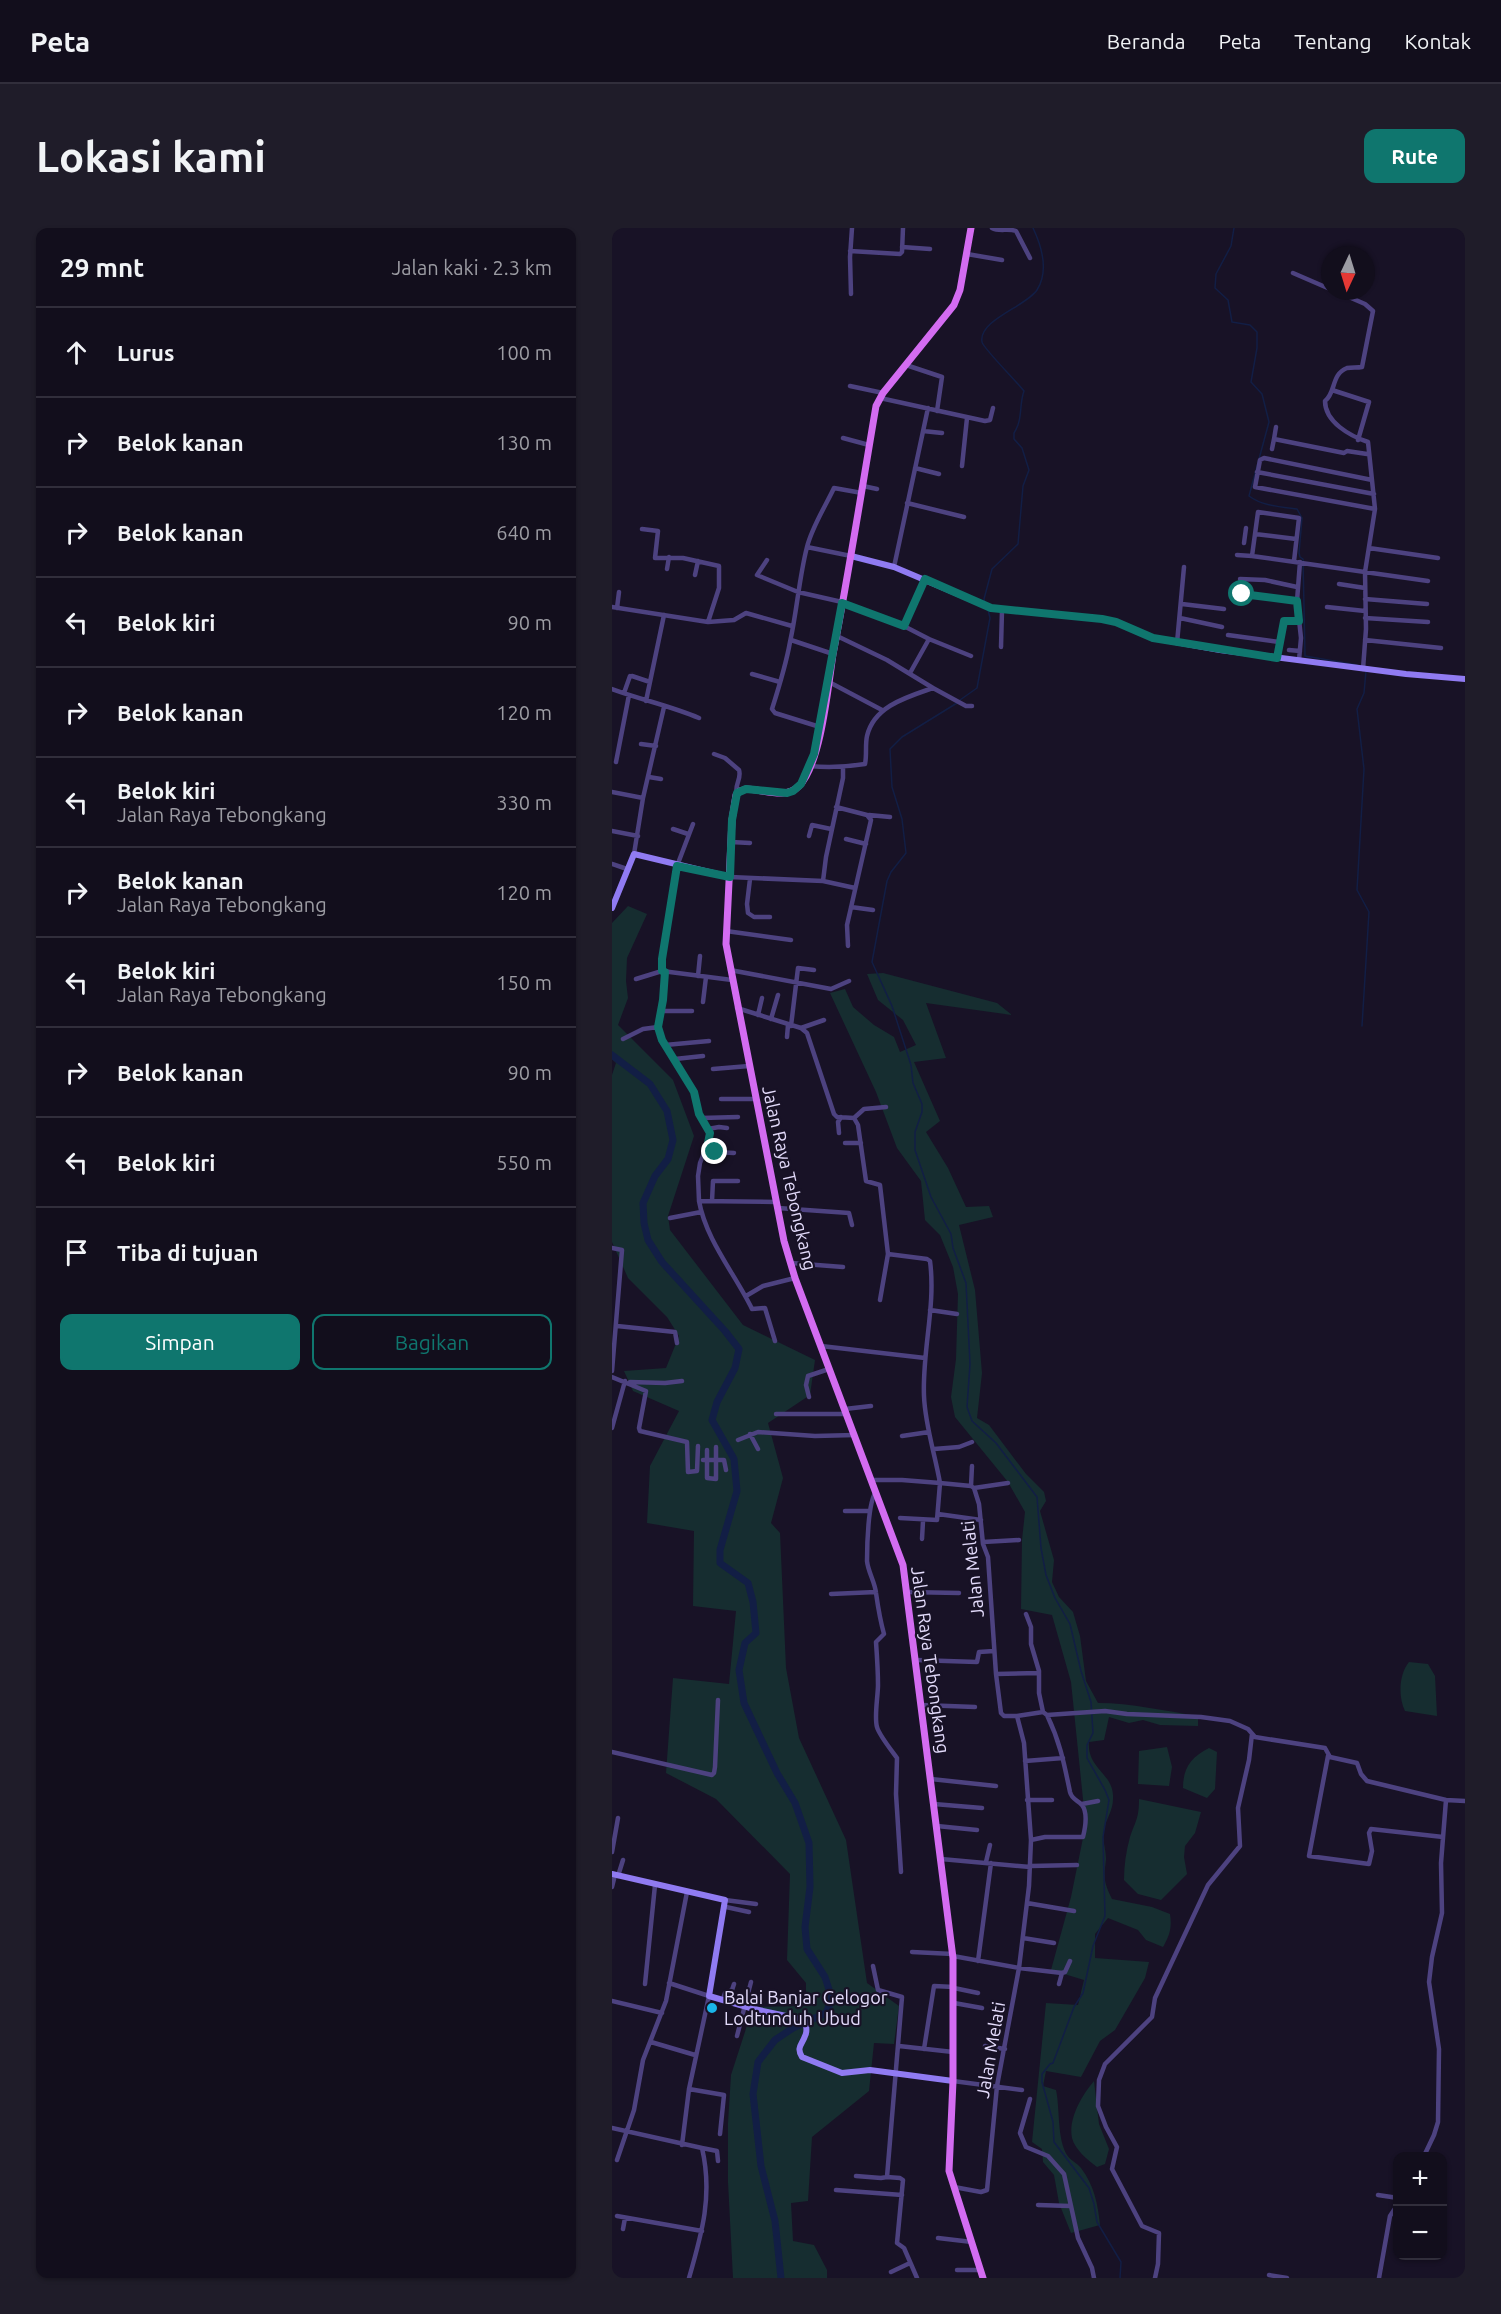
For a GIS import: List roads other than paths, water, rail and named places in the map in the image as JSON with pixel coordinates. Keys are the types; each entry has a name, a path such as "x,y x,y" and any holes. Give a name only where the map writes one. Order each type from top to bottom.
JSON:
{"main road":[{"path":"737,793 746,789 793,791 801,784 810,766 834,654 876,405 954,305 959,295 971,228"},
{"path":"851,556 894,567 987,607 1102,619 1116,622 1147,636 1177,643 1299,661 1465,679"},
{"name":"Jalan Raya Tebongkang","path":"737,793 731,842 726,931 737,1008 777,1205 795,1278 902,1561 953,1955 953,2081 948,2167 982,2274"},
{"path":"612,908 634,854 730,877"},
{"path":"615,1875 726,1903 709,1996 805,2019 807,2030 799,2052 802,2057 842,2073 870,2070 953,2081"}],"street":[{"path":"851,294 852,228"},
{"path":"850,250 900,254 903,228"},
{"path":"993,228 1016,231 1030,258"},
{"path":"902,247 930,249"},
{"path":"967,254 1002,260"},
{"path":"1293,273 1321,285"},
{"path":"1355,300 1373,311 1361,368 1345,369 1335,378 1330,396 1325,401 1326,413 1358,440 1367,442 1375,509 1365,572 1363,669"},
{"path":"906,365 943,378 937,411"},
{"path":"850,386 967,418 987,421 993,408"},
{"path":"1332,390 1369,402 1358,440"},
{"path":"894,567 928,408"},
{"path":"962,466 967,418"},
{"path":"1272,449 1276,427"},
{"path":"923,431 942,433"},
{"path":"843,438 869,445"},
{"path":"1274,439 1345,453 1347,451 1367,454"},
{"path":"1372,480 1264,458 1260,460 1255,487 1375,509"},
{"path":"915,468 939,474"},
{"path":"1257,472 1374,494"},
{"path":"820,727 772,711 791,640 807,547 814,526 826,508 834,488 877,489"},
{"path":"907,503 964,517"},
{"path":"1252,556 1258,512 1296,516 1299,519 1296,539 1299,661"},
{"path":"1244,543 1246,526 1255,531 1296,539"},
{"path":"642,530 658,531 654,558 669,557 718,566 720,569 719,588 708,622"},
{"path":"807,547 851,556"},
{"path":"1369,548 1438,558"},
{"path":"1237,555 1297,561 1428,581"},
{"path":"667,569 669,557"},
{"path":"767,560 756,574 798,592 842,603 904,626 971,656"},
{"path":"695,575 699,561"},
{"path":"1177,643 1184,567"},
{"path":"904,626 925,579"},
{"path":"1240,579 1265,580 1297,587"},
{"path":"1339,584 1365,588"},
{"path":"619,592 615,607 708,622 734,620 746,613 792,626"},
{"path":"1242,594 1297,601"},
{"path":"1365,599 1427,604"},
{"path":"1182,604 1224,609"},
{"path":"1327,607 1365,610"},
{"path":"1000,647 1002,610"},
{"path":"646,701 664,615"},
{"path":"1180,618 1222,627"},
{"path":"1365,618 1428,622"},
{"path":"1277,658 1284,621 1299,621"},
{"path":"1228,635 1279,642"},
{"path":"837,636 910,673 966,706 972,706"},
{"path":"910,673 929,639"},
{"path":"791,640 834,654"},
{"path":"1365,640 1441,648"},
{"path":"1289,650 1300,651"},
{"path":"752,674 780,682"},
{"path":"616,762 631,676 650,682"},
{"path":"829,681 882,710"},
{"path":"810,766 843,768 867,762 865,752 867,735 882,710 913,694 933,688"},
{"path":"612,689 699,718"},
{"path":"634,854 643,798 664,707"},
{"path":"641,744 656,746"},
{"path":"714,754 739,770 740,778 735,789 737,793"},
{"path":"823,880 843,768"},
{"path":"649,777 661,779"},
{"path":"612,792 643,798"},
{"path":"836,807 869,815 890,817"},
{"path":"848,946 847,925 871,823 869,815"},
{"path":"693,824 677,866 664,971 663,1000 658,1027 665,1045 693,1088 701,1118 708,1129 710,1138 700,1163 698,1176 701,1212 716,1247 753,1310 765,1308 775,1341"},
{"path":"809,836 812,825 831,829"},
{"path":"673,829 688,834"},
{"path":"612,831 638,836"},
{"path":"846,839 866,844"},
{"path":"731,842 750,843"},
{"path":"612,864 627,869"},
{"path":"730,877 823,880 855,888"},
{"path":"750,879 748,913 754,916 770,917"},
{"path":"851,907 873,910"},
{"path":"726,931 791,940"},
{"path":"698,976 700,956"},
{"path":"787,1037 798,968 814,970"},
{"path":"730,970 838,987 849,981"},
{"path":"636,979 664,971 732,980"},
{"path":"703,1002 706,977"},
{"path":"771,1019 778,995"},
{"path":"758,1015 762,998"},
{"path":"737,1008 803,1030 824,1020"},
{"path":"660,1011 692,1011"},
{"path":"623,1038 643,1029 658,1027"},
{"path":"803,1030 834,1114 854,1118 864,1109 886,1107"},
{"path":"665,1045 709,1041"},
{"path":"675,1059 703,1056"},
{"path":"714,1070 749,1066"},
{"path":"721,1099 755,1099"},
{"path":"701,1118 738,1117"},
{"path":"839,1133 838,1122 841,1117"},
{"path":"854,1118 861,1143 866,1181 880,1185 888,1254 880,1300"},
{"path":"708,1129 727,1128"},
{"path":"845,1143 861,1143"},
{"path":"707,1148 713,1152 734,1153"},
{"path":"712,1201 713,1181 738,1181"},
{"path":"699,1201 777,1205 848,1213 852,1225"},
{"path":"670,1218 701,1212"},
{"path":"612,1248 622,1250 615,1298 617,1326 612,1371"},
{"path":"888,1254 930,1260 930,1310 924,1358 924,1397 940,1483 938,1514 936,1521 900,1518"},
{"path":"790,1263 843,1267"},
{"path":"746,1296 763,1286 795,1278"},
{"path":"930,1310 957,1314"},
{"path":"617,1326 675,1332 677,1342"},
{"path":"821,1346 924,1358"},
{"path":"809,1397 806,1385 808,1376 830,1369"},
{"path":"612,1377 646,1391 640,1431 687,1442 688,1472 697,1471 698,1446"},
{"path":"626,1381 665,1383 682,1381"},
{"path":"612,1428 626,1381"},
{"path":"776,1414 845,1412 871,1406"},
{"path":"738,1440 761,1432 814,1436 855,1435"},
{"path":"902,1436 929,1432"},
{"path":"750,1434 758,1449"},
{"path":"934,1449 959,1447 972,1443"},
{"path":"707,1450 707,1478 716,1479 716,1448"},
{"path":"698,1459 724,1460 726,1470"},
{"name":"Jalan Melati","path":"954,2187 987,2191 997,2086 1019,1968 1031,1867 1025,1761 1017,1716 1002,1715 994,1651 991,1577 988,1554 982,1542 979,1504 973,1487 972,1467"},
{"path":"872,1480 902,1480 973,1487 1008,1483"},
{"path":"876,1492 872,1496 870,1511 867,1562 876,1592 878,1613 884,1634 876,1642 878,1682 876,1722 878,1730 897,1758 896,1794 901,1872"},
{"path":"845,1510 870,1511"},
{"path":"938,1514 981,1520"},
{"path":"922,1539 923,1521"},
{"path":"982,1542 1018,1540"},
{"path":"831,1594 876,1592"},
{"path":"907,1593 958,1593"},
{"path":"1026,1614 1031,1627 1031,1644 1039,1673 1039,1694 1045,1714 1060,1745 1069,1779 1070,1793 1072,1798 1082,1804 1098,1801"},
{"path":"916,1660 977,1662 979,1651 994,1651"},
{"path":"996,1674 1039,1673"},
{"path":"612,1752 712,1774 715,1767 718,1700"},
{"path":"922,1705 975,1707"},
{"path":"1017,1716 1106,1711 1202,1717 1230,1721 1248,1729 1256,1737 1325,1748 1328,1756 1308,1856 1369,1864 1372,1851 1369,1833 1371,1829 1443,1837"},
{"path":"1155,2278 1159,2233 1142,2226 1112,2169 1117,2147 1098,2106 1099,2080 1105,2064 1152,2017 1155,1998 1208,1885 1240,1845 1238,1808 1249,1760 1252,1734"},
{"path":"1328,1756 1357,1763 1360,1774 1367,1781 1446,1800 1465,1801"},
{"path":"1025,1761 1063,1758"},
{"path":"931,1779 996,1786"},
{"path":"1027,1800 1052,1800"},
{"path":"1426,2152 1438,2122 1439,2049 1430,1982 1432,1957 1442,1912 1441,1863 1446,1800"},
{"path":"934,1803 982,1808"},
{"path":"1031,1840 1045,1837 1083,1838 1085,1821 1082,1804"},
{"path":"612,1852 618,1818"},
{"path":"937,1826 977,1830"},
{"path":"978,1961 990,1845"},
{"path":"941,1858 1031,1867 1077,1865"},
{"path":"612,1887 623,1860"},
{"path":"645,1984 656,1885"},
{"path":"617,2160 629,2131 643,2060 662,2013 687,1892"},
{"path":"726,1903 756,1904"},
{"path":"726,1903 749,1912"},
{"path":"1027,1903 1074,1911"},
{"path":"1023,1938 1054,1943"},
{"path":"912,1952 953,1955 1019,1968 1062,1973"},
{"path":"1059,1984 1062,1973 1065,1972 1070,1961"},
{"path":"873,1966 878,1990 903,1997 887,2177"},
{"path":"737,2036 751,1982"},
{"path":"669,1983 709,1996 695,2055 682,2145"},
{"path":"723,2000 725,1993 732,1990 734,1984"},
{"path":"924,2049 934,1986 954,1987 978,1993"},
{"path":"612,2001 662,2013"},
{"path":"954,2003 982,2008"},
{"path":"651,2042 695,2055"},
{"path":"899,2046 953,2052"},
{"path":"985,2046 1005,2049"},
{"path":"953,2081 1022,2090"},
{"path":"689,2089 724,2095 720,2134"},
{"path":"1030,2099 1020,2133 1026,2146 1048,2156 1064,2174 1078,2238 1093,2270 1094,2278"},
{"path":"612,2128 717,2151 718,2161"},
{"path":"689,2278 702,2231 708,2179 702,2148"},
{"path":"856,2176 901,2178 902,2195 897,2243 903,2246 917,2278"},
{"path":"836,2190 902,2195"},
{"path":"1378,2195 1393,2197"},
{"path":"1038,2205 1070,2206"},
{"path":"1379,2278 1390,2216 1397,2206"},
{"path":"617,2216 702,2231"},
{"path":"623,2229 625,2218"},
{"path":"938,2238 972,2242"},
{"path":"891,2271 910,2264"},
{"path":"957,2270 982,2274"},
{"path":"1269,2275 1287,2278"}],"waterway":[{"path":"985,603 992,569 1018,544 1023,486 1029,470 1022,448 1014,439 1024,391 984,345 983,334 995,320 1032,296 1041,283 1043,259 1033,228"},
{"path":"1234,228 1231,246 1216,274 1215,288 1228,300 1232,322 1250,325 1257,332 1257,348 1251,382 1262,394 1269,422 1249,496 1266,504 1297,509 1302,518 1299,553 1303,559 1305,656 1357,665"},
{"path":"960,700 977,688 990,618 988,610"},
{"path":"1362,1026 1369,912 1357,890 1364,769 1357,709 1364,693 1366,671"},
{"path":"957,703 902,737 890,749 892,787 902,819 906,853 887,881 872,962 892,1006 911,1065 913,1083 922,1104 922,1112 915,1132 915,1150 931,1197 951,1234 953,1248 966,1283 970,1364 967,1407 972,1421 996,1443 1037,1497 1041,1548 1046,1575 1055,1598 1070,1624 1091,1702 1093,1733 1087,1745 1087,1758 1109,1800 1103,1837 1105,1916 1093,1946 1083,1993 1074,2007 1053,2063 1042,2074 1042,2082 1053,2122 1054,2142 1089,2188 1097,2222 1121,2262 1120,2278"},
{"path":"612,1055 650,1084 667,1111 673,1140 668,1159 655,1176 643,1203 648,1240 662,1262 739,1349 735,1368 717,1402 712,1420 734,1459 737,1491 720,1550 720,1563 748,1583 753,1602 756,1633 745,1643 739,1670 744,1703 777,1773 795,1803 809,1843 810,1887 805,1927 807,1949 825,1977 832,1999 826,2013 793,2028 775,2040 758,2062 753,2094 761,2166 775,2221 781,2278"}],"place":[{"name":"Balai Banjar Gelogor Lodtunduh Ubud","path":"712,2008"}]}
